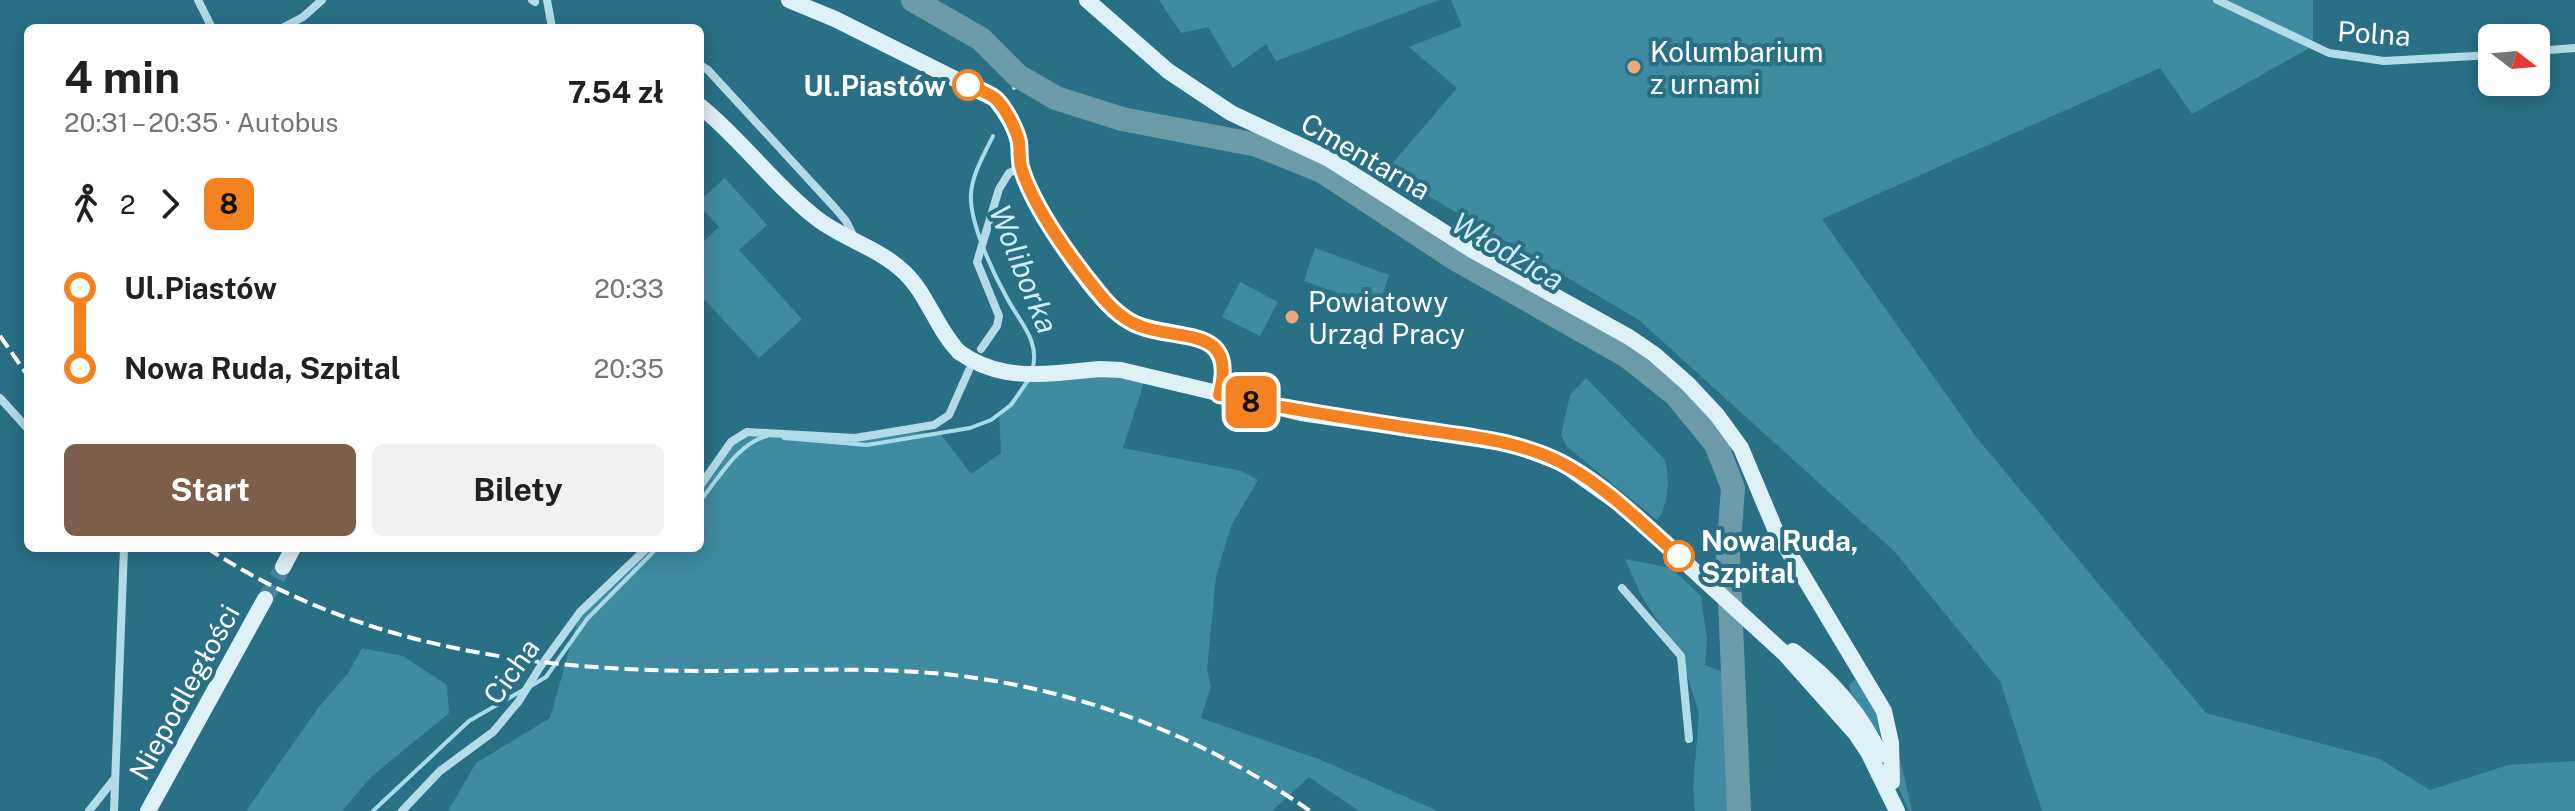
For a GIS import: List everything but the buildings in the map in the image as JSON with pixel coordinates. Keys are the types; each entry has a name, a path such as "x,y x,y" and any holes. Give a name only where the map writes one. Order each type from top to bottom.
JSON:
{"street":[{"path":"198,0 210,24"},
{"path":"290,24 322,0"},
{"path":"547,0 551,24"},
{"path":"789,0 835,19 995,99 1011,123 1018,140 1024,172 1062,245 1118,314 1140,326 1204,339 1213,346 1221,357 1223,368 1219,395"},
{"name":"Cmentarna","path":"1087,0 1168,71 1231,113 1329,159 1472,250 1629,337 1654,354 1717,415 1741,448 1775,529 1884,711 1889,728 1892,782"},
{"name":"Polna","path":"2217,0 2329,53 2384,61 2478,56"},
{"path":"2550,50 2575,48"},
{"path":"704,68 835,208 856,239"},
{"path":"704,109 722,123 816,218 891,260 923,294 940,330 959,352 979,364 1015,375 1121,370 1301,413 1528,448 1562,463 1628,510 1784,653 1856,734 1898,811"},
{"path":"704,480 731,442 747,432 855,438 934,425 949,415 970,369 997,326 999,316 977,262 987,225 999,189 1009,173 1024,172"},
{"path":"0,398 24,425"},
{"path":"114,811 124,552"},
{"path":"283,567 291,552"},
{"name":"Cicha","path":"402,811 440,771 493,732 519,701 580,612 643,552"},
{"path":"1622,588 1681,656 1689,739"},
{"name":"Niepodległości","path":"148,811 265,599"},
{"path":"1761,632 1796,653 1852,707 1869,731 1892,782 1898,811"},
{"path":"1784,653 1817,682 1829,684 1849,677 1855,660"},
{"path":"89,811 115,777"}],"shaded area":[{"path":"1159,0 1439,0 1276,61 1266,44 1233,68 1208,27 1181,33"},
{"path":"1451,0 2313,0 2313,46 2192,114 2160,68 1822,219 1977,438 2206,713 2380,759 2430,790 2508,765 2575,761 2575,811 2042,811 2000,681 1894,551 1639,320 1386,171 1457,88 1409,47 1462,26"},
{"path":"725,178 767,225 739,250 802,319 759,358 704,299 704,241 719,227 704,211 704,196"},
{"path":"1315,248 1389,275 1378,307 1304,281"},
{"path":"1240,282 1278,302 1260,336 1222,317"},
{"path":"1058,373 1146,376 1123,448 1241,471 1258,480 1231,526 1216,576 1207,670 1211,686 1201,718 1321,760 1438,811 1359,811 1309,777 1272,811 448,811 476,763 550,718 580,612 643,552 704,552 704,480 731,442 747,432 826,437 940,433 971,474 1001,453 999,414 1028,382"},
{"path":"1586,378 1664,459 1667,491 1657,520 1567,447 1561,435 1570,395"},
{"path":"1625,559 1671,568 1701,596 1707,639 1705,665 1723,672 1728,811 1695,811 1693,787 1699,714 1681,656 1642,597"},
{"path":"362,648 403,656 447,685 449,713 371,777 342,811 246,811 318,708 349,672"},
{"path":"1855,679 1880,713 1883,739 1851,693 1849,685"},
{"path":"1898,750 1912,811 1909,811 1896,782"}],"waterway":[{"name":"Włodzica","path":"913,0 981,39 1018,76 1056,98 1122,119 1257,145 1322,171 1454,258 1627,356 1675,394 1716,444 1733,488 1728,555 1739,811"},
{"name":"Woliborka","path":"1014,88 1018,76"},
{"name":"Woliborka","path":"993,136 974,179 971,205 989,261 1031,341 1034,350 1032,371"},
{"name":"Woliborka","path":"784,438 867,445 970,428 991,420 1011,405 1029,379"},
{"name":"Woliborka","path":"704,496 738,454 756,440 767,436"},
{"name":"Woliborka","path":"531,686 546,677 587,619 653,552"},
{"name":"Woliborka","path":"373,811 469,721 523,690"}],"tunnel":[{"path":"265,599 283,567"}],"railway":[{"path":"0,336 24,370"},
{"path":"214,552 264,582 324,609 448,647 513,658 644,670 910,671 1021,686 1151,725 1233,763 1310,811"}],"bus line":[{"name":"8","path":"968,85 995,99 1011,123 1018,140 1021,167 1053,231 1099,293 1118,314 1140,326 1209,342 1221,357 1223,368 1219,395 1301,413 1528,448 1562,463 1594,483 1679,556"}],"place":[{"name":"Kolumbarium z urnami","path":"1634,67"},
{"name":"Ul.Piastów","path":"968,85"},
{"name":"Powiatowy Urząd Pracy","path":"1292,317"},
{"name":"Nowa Ruda, Szpital","path":"1679,556"}]}
